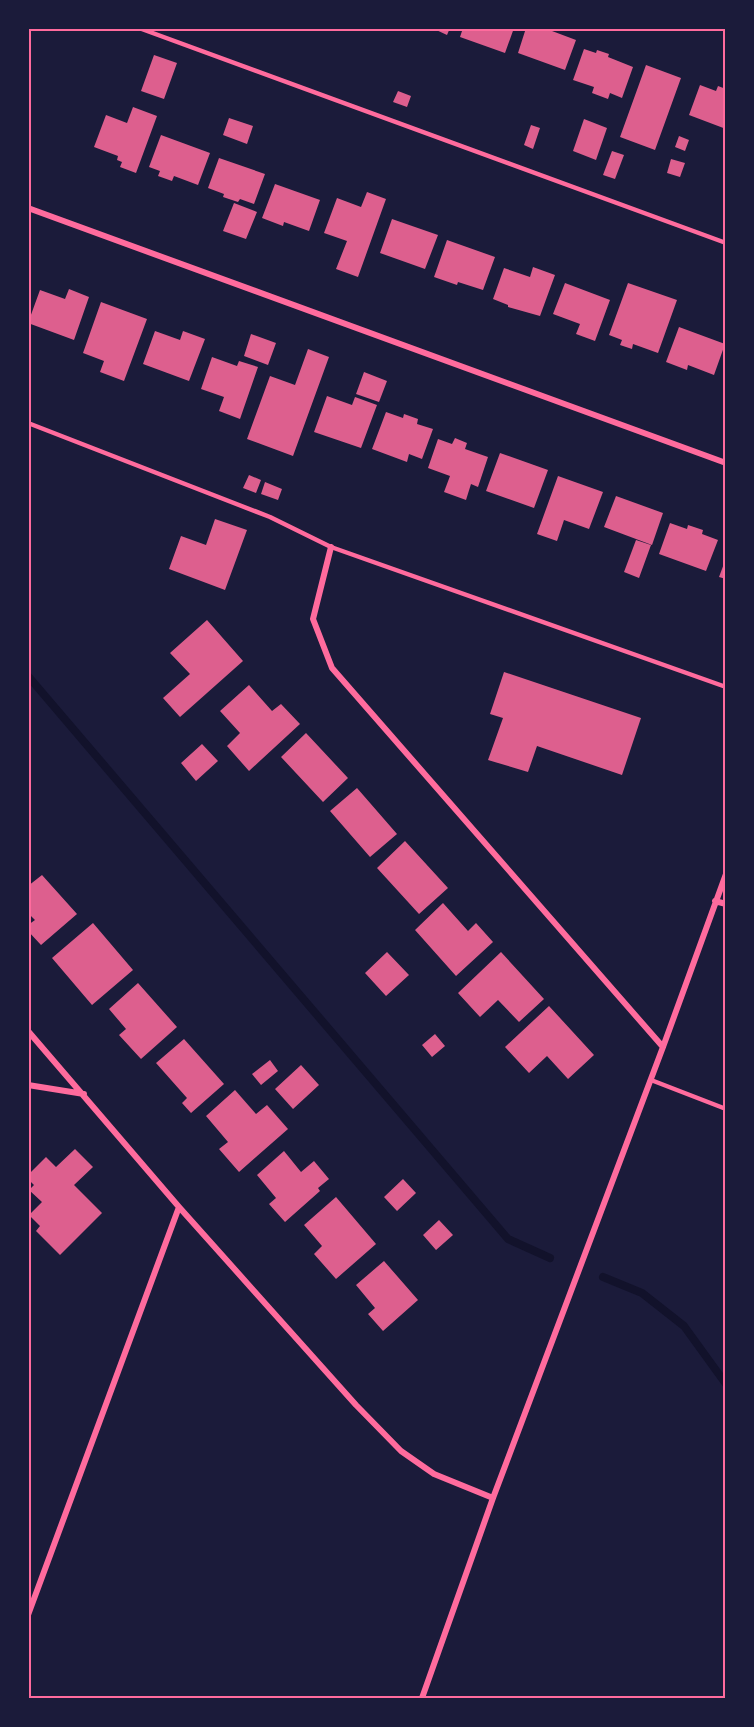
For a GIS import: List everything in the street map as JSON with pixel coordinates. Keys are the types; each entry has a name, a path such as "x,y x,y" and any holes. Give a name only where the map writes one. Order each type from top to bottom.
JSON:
{"street":[{"path":"28,208 726,463"},
{"path":"331,547 314,619 332,668 663,1047"},
{"path":"422,1698 726,874"},
{"path":"715,901 726,904"},
{"path":"28,1031 179,1207 401,1451 435,1474 494,1498"},
{"path":"28,1085 84,1094"},
{"path":"28,1615 179,1207"}],"lane":[{"path":"139,28 726,243"},
{"path":"28,423 270,517 331,547 726,687"},
{"path":"651,1080 726,1109"}],"building":[{"path":"432,28 450,28 447,35"},
{"path":"463,28 514,28 505,53 460,37"},
{"path":"526,28 544,28 576,40 565,70 518,53"},
{"path":"584,49 609,54 608,57 633,67 622,98 610,93 608,99 592,93 594,87 573,80"},
{"path":"154,55 177,63 164,99 141,91"},
{"path":"646,65 681,78 655,150 620,137"},
{"path":"700,85 716,91 718,86 726,89 726,129 689,115"},
{"path":"398,91 411,96 407,107 393,102"},
{"path":"133,107 157,116 136,173 120,167 122,162 117,160 118,156 94,147 106,115 127,123"},
{"path":"229,118 253,126 247,144 223,135"},
{"path":"584,119 607,128 596,160 573,151"},
{"path":"531,125 540,128 533,149 524,145"},
{"path":"161,135 210,153 198,185 174,176 172,181 158,176 160,171 149,167"},
{"path":"679,136 689,140 685,151 675,147"},
{"path":"612,151 624,155 615,179 603,175"},
{"path":"219,158 265,174 254,204 223,197 224,194 208,188"},
{"path":"671,159 685,163 680,177 667,173"},
{"path":"275,184 320,200 309,231 284,222 283,226 262,218"},
{"path":"367,192 386,199 358,277 336,269 347,241 324,233 337,198 361,207"},
{"path":"234,203 257,212 246,239 223,231"},
{"path":"392,219 438,235 425,269 380,253"},
{"path":"447,240 495,257 483,290 458,282 457,285 434,277"},
{"path":"533,267 555,275 540,316 508,307 493,299 504,268 530,277"},
{"path":"565,283 610,300 595,341 576,334 580,324 553,314"},
{"path":"628,283 677,300 658,353 633,344 632,349 620,345 622,340 609,335"},
{"path":"69,289 89,297 74,340 28,323 40,290 65,299"},
{"path":"101,302 147,319 124,381 100,372 104,361 83,353"},
{"path":"679,327 725,344 714,375 688,365 687,370 666,362"},
{"path":"155,331 180,340 183,331 205,339 189,381 143,364"},
{"path":"251,334 276,343 268,365 244,356"},
{"path":"308,349 329,357 293,456 247,439 270,376 295,385"},
{"path":"212,357 237,366 239,361 258,367 240,419 219,411 224,397 201,389"},
{"path":"364,372 387,381 379,402 356,394"},
{"path":"327,396 352,405 355,397 377,405 361,448 314,432"},
{"path":"386,412 403,418 404,414 418,419 417,424 433,429 422,459 409,454 407,462 372,449"},
{"path":"455,438 467,443 465,449 488,457 478,487 471,484 466,500 444,492 450,476 428,468 438,439 452,444"},
{"path":"500,453 548,470 534,508 486,491"},
{"path":"249,475 261,480 256,493 243,488"},
{"path":"558,476 603,492 589,529 564,520 557,541 537,534"},
{"path":"265,482 282,489 278,500 261,494"},
{"path":"616,496 663,513 652,545 604,527"},
{"path":"215,519 247,530 225,590 169,569 181,536 206,545"},
{"path":"670,523 687,529 688,525 703,530 702,534 718,540 706,571 659,554"},
{"path":"636,540 651,545 639,578 624,572"},
{"path":"726,561 726,579 719,577"},
{"path":"207,620 243,661 180,717 163,698 190,674 170,653"},
{"path":"504,672 641,718 622,775 537,746 528,772 488,760 503,718 490,714"},
{"path":"249,685 272,711 281,704 300,724 249,771 227,746 240,733 220,711"},
{"path":"306,733 348,778 323,802 281,757"},
{"path":"202,744 218,761 196,781 181,763"},
{"path":"357,788 397,834 370,857 330,811"},
{"path":"405,841 448,888 419,914 377,868"},
{"path":"42,875 77,914 41,945 28,931 28,925 35,920 28,913 28,886"},
{"path":"443,903 468,931 476,923 493,942 456,976 415,930"},
{"path":"93,923 133,970 92,1005 52,958"},
{"path":"387,952 409,975 386,996 365,973"},
{"path":"501,952 544,999 519,1022 498,1000 480,1017 458,993"},
{"path":"138,983 177,1027 141,1059 119,1035 126,1029 109,1009"},
{"path":"549,1006 594,1055 568,1079 547,1056 529,1073 505,1047"},
{"path":"435,1034 445,1046 432,1057 422,1045"},
{"path":"184,1039 224,1084 191,1113 182,1103 187,1098 156,1063"},
{"path":"270,1060 278,1071 261,1085 252,1074"},
{"path":"301,1065 319,1085 293,1109 275,1089"},
{"path":"235,1090 256,1114 267,1105 288,1129 239,1172 219,1149 228,1142 206,1116"},
{"path":"75,1149 93,1167 74,1185 102,1213 60,1255 36,1231 40,1226 29,1215 42,1202 29,1190 34,1185 28,1179 28,1175 46,1157 56,1167"},
{"path":"284,1151 301,1172 314,1161 329,1179 318,1188 320,1191 285,1222 269,1204 276,1198 257,1175"},
{"path":"403,1179 416,1193 397,1211 384,1197"},
{"path":"336,1197 376,1244 336,1279 314,1254 322,1246 304,1225"},
{"path":"439,1220 453,1235 436,1250 423,1235"},
{"path":"384,1261 418,1300 383,1331 368,1314 375,1308 356,1285"}],"waterway":[{"path":"28,676 508,1239 550,1258"},
{"path":"603,1277 642,1293 684,1326 726,1384"}]}
